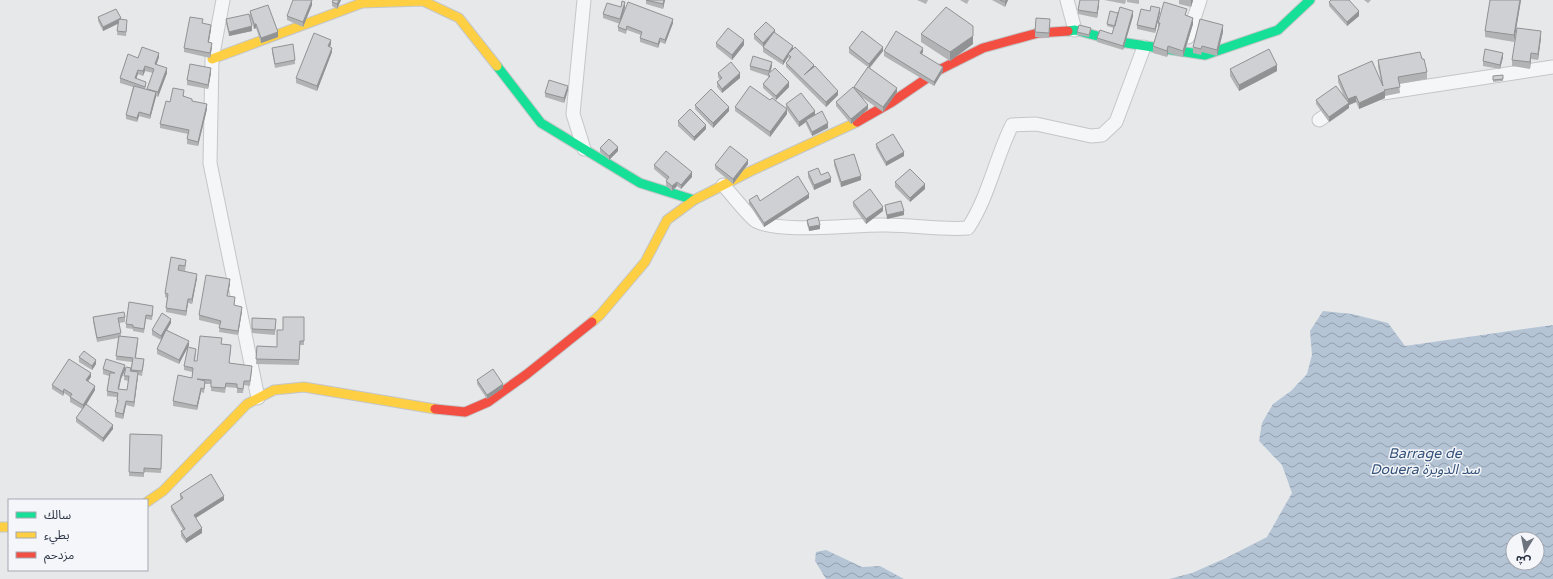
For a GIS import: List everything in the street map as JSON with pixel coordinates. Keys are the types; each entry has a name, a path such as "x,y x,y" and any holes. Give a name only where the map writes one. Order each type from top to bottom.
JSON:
{"street":[{"path":"223,0 212,59 210,163 258,398"},
{"path":"584,0 573,114 584,149"},
{"path":"1067,0 1075,30"},
{"path":"1185,52 1200,0"},
{"path":"148,501 163,491 247,404 274,390 304,387 442,410 465,412 488,402 527,374 600,315 645,262 667,220 694,200 857,122 892,102 938,70 983,48 1038,33 1075,30 1144,47 1205,55 1278,30 1310,0"},
{"path":"212,59 362,3 423,1 459,18 541,123 640,183 694,200"},
{"path":"724,185 756,221 783,228 862,224 905,225 948,229 968,228 980,210 1003,142 1012,125 1036,124 1091,136 1102,135 1116,122 1144,47"},
{"path":"1370,95 1553,67"},
{"path":"1319,120 1349,101"}],"water":[{"name":"Barrage de Douera سد الدويرة","path":"1323,311 1352,314 1388,323 1405,346 1553,325 1553,579 1169,579 1192,573 1267,537 1292,493 1282,465 1259,441 1262,423 1273,404 1291,391 1307,374 1312,355 1310,331"},
{"path":"826,550 862,567 880,566 904,579 826,579 815,561 816,552"}],"building":[{"path":"293,0 312,0 303,22 287,16"},
{"path":"333,0 339,0 337,4 332,2"},
{"path":"646,0 664,0 663,4"},
{"path":"1080,0 1099,0 1097,13 1078,10"},
{"path":"1331,0 1349,0 1359,11 1347,22 1329,2"},
{"path":"1490,0 1520,0 1514,35 1485,31"},
{"path":"622,1 625,2 620,19 603,14 607,3 621,7"},
{"path":"628,2 673,19 665,40 660,38 658,44 640,38 642,32 627,26 626,30 618,27"},
{"path":"1164,2 1187,9 1185,15 1193,18 1183,51 1168,46 1167,51 1153,46 1160,23 1158,23"},
{"path":"268,5 278,32 261,38 256,24 254,24 250,11"},
{"path":"1151,6 1160,8 1155,29 1137,25 1141,9 1150,11"},
{"path":"946,7 973,26 973,36 950,52 921,34"},
{"path":"1120,7 1133,11 1123,46 1097,38 1100,30 1112,34"},
{"path":"116,9 121,18 103,27 98,17"},
{"path":"1110,11 1118,13 1115,26 1107,24"},
{"path":"249,14 252,26 229,32 226,19"},
{"path":"190,17 203,19 202,23 211,25 208,42 212,43 210,53 184,48"},
{"path":"1036,18 1050,19 1049,33 1035,32"},
{"path":"119,19 127,20 126,32 117,31"},
{"path":"1200,19 1223,25 1217,50 1202,46 1201,49 1193,47"},
{"path":"766,22 775,30 763,43 754,34"},
{"path":"1079,25 1091,28 1089,35 1077,32"},
{"path":"728,28 744,40 732,55 716,43"},
{"path":"1517,28 1541,31 1538,54 1531,53 1530,62 1512,60"},
{"path":"862,31 883,47 869,64 849,48"},
{"path":"896,31 923,48 920,53 943,67 934,82 884,51"},
{"path":"774,32 793,46 783,61 763,47"},
{"path":"314,33 331,40 328,46 332,48 317,86 296,78"},
{"path":"293,44 295,60 275,64 272,48"},
{"path":"142,47 159,53 155,64 167,68 158,92 147,89 154,69 145,66 143,71 138,70 135,78 146,82 145,87 120,78 128,54 138,58"},
{"path":"795,47 814,65 804,75 815,66 838,91 826,102 786,63 791,57 788,54"},
{"path":"1269,49 1277,65 1239,85 1230,69"},
{"path":"1485,49 1503,53 1500,65 1483,61"},
{"path":"1420,52 1422,59 1424,59 1427,72 1398,77 1400,87 1384,90 1385,91 1359,103 1356,96 1348,99 1338,76 1372,61 1383,86 1378,60"},
{"path":"753,56 772,62 769,71 750,66"},
{"path":"731,62 740,73 722,89 717,82 722,78 718,73"},
{"path":"190,64 211,68 208,85 187,80"},
{"path":"868,67 897,88 883,107 854,87"},
{"path":"775,68 789,82 776,96 763,84 770,76 768,74"},
{"path":"1503,75 1503,79 1493,80 1493,76"},
{"path":"549,80 568,86 564,98 545,93"},
{"path":"134,86 156,92 150,115 139,112 137,118 126,115"},
{"path":"750,86 770,100 772,98 787,109 770,132 735,107"},
{"path":"1336,86 1349,103 1329,117 1316,100"},
{"path":"853,87 868,105 851,119 836,102"},
{"path":"173,88 184,90 183,96 192,99 192,101 207,104 198,142 187,139 189,130 160,124 166,101 170,102"},
{"path":"711,89 729,107 713,123 695,105"},
{"path":"801,93 815,111 799,122 786,104"},
{"path":"690,109 706,125 694,137 678,121"},
{"path":"822,111 828,123 812,132 806,120"},
{"path":"893,134 904,152 886,162 876,144"},
{"path":"609,139 618,147 609,156 600,148"},
{"path":"730,146 748,160 733,179 715,165"},
{"path":"666,151 692,172 681,185 677,182 672,186 666,181 669,177 654,165"},
{"path":"854,154 861,176 841,182 834,160"},
{"path":"818,168 821,175 828,172 831,178 814,185 808,172"},
{"path":"910,169 925,184 910,198 895,182"},
{"path":"798,176 809,194 764,223 749,200 757,195 760,201"},
{"path":"870,189 883,207 866,219 853,202"},
{"path":"901,201 904,211 887,215 885,205"},
{"path":"818,217 820,225 809,227 807,220"},
{"path":"171,257 186,260 185,266 179,265 178,270 197,274 192,299 188,299 186,311 166,308 168,294 165,293"},
{"path":"206,275 230,279 227,296 235,297 234,305 242,307 238,331 219,328 221,321 199,315"},
{"path":"129,302 153,306 152,316 146,315 144,329 126,324"},
{"path":"124,312 125,317 118,318 121,333 97,338 93,317"},
{"path":"162,313 171,319 161,336 152,330"},
{"path":"283,317 304,317 304,341 300,341 299,360 256,359 257,346 277,347 277,330 283,330"},
{"path":"252,318 276,319 275,330 252,329"},
{"path":"166,330 189,341 179,360 157,349"},
{"path":"119,336 138,338 135,358 144,359 142,371 131,370 133,358 116,356"},
{"path":"200,336 222,338 221,344 231,345 229,363 252,366 250,381 244,381 243,389 237,388 237,384 226,383 225,388 211,387 211,380 197,379 205,381 204,389 201,388 197,406 173,401 178,375 192,378 193,368 184,366 188,347 196,349 194,361 197,361"},
{"path":"84,351 96,360 92,366 79,357"},
{"path":"69,359 91,373 86,380 95,386 83,405 70,397 72,394 64,389 63,392 52,385"},
{"path":"106,359 125,365 118,389 127,390 129,376 124,376 126,367 131,368 130,371 138,372 134,402 126,401 123,414 115,412 118,393 107,391 110,373 115,373 103,369"},
{"path":"493,369 503,384 487,395 477,380"},
{"path":"86,404 113,425 103,438 76,418"},
{"path":"130,434 162,435 161,469 144,468 144,473 129,472"},
{"path":"211,474 224,496 194,515 202,528 186,539 181,531 185,529 171,506 183,498 180,494"}],"traffic: fast":[{"path":"1068,31 1075,30 1120,42 1205,55 1278,30 1310,0"},
{"path":"497,66 541,123 640,183 694,200"}],"traffic: slow":[{"path":"212,59 362,3 423,1 459,18 497,66"},
{"path":"592,322 600,315 645,262 667,220 694,200 751,171 857,122"},
{"path":"148,501 163,491 247,404 274,390 304,387 435,409"},
{"path":"0,527 8,527"}],"traffic: jam":[{"path":"857,122 892,102 939,70 983,48 1038,33 1068,31"},
{"path":"435,409 465,412 488,402 527,374 592,322"}]}
